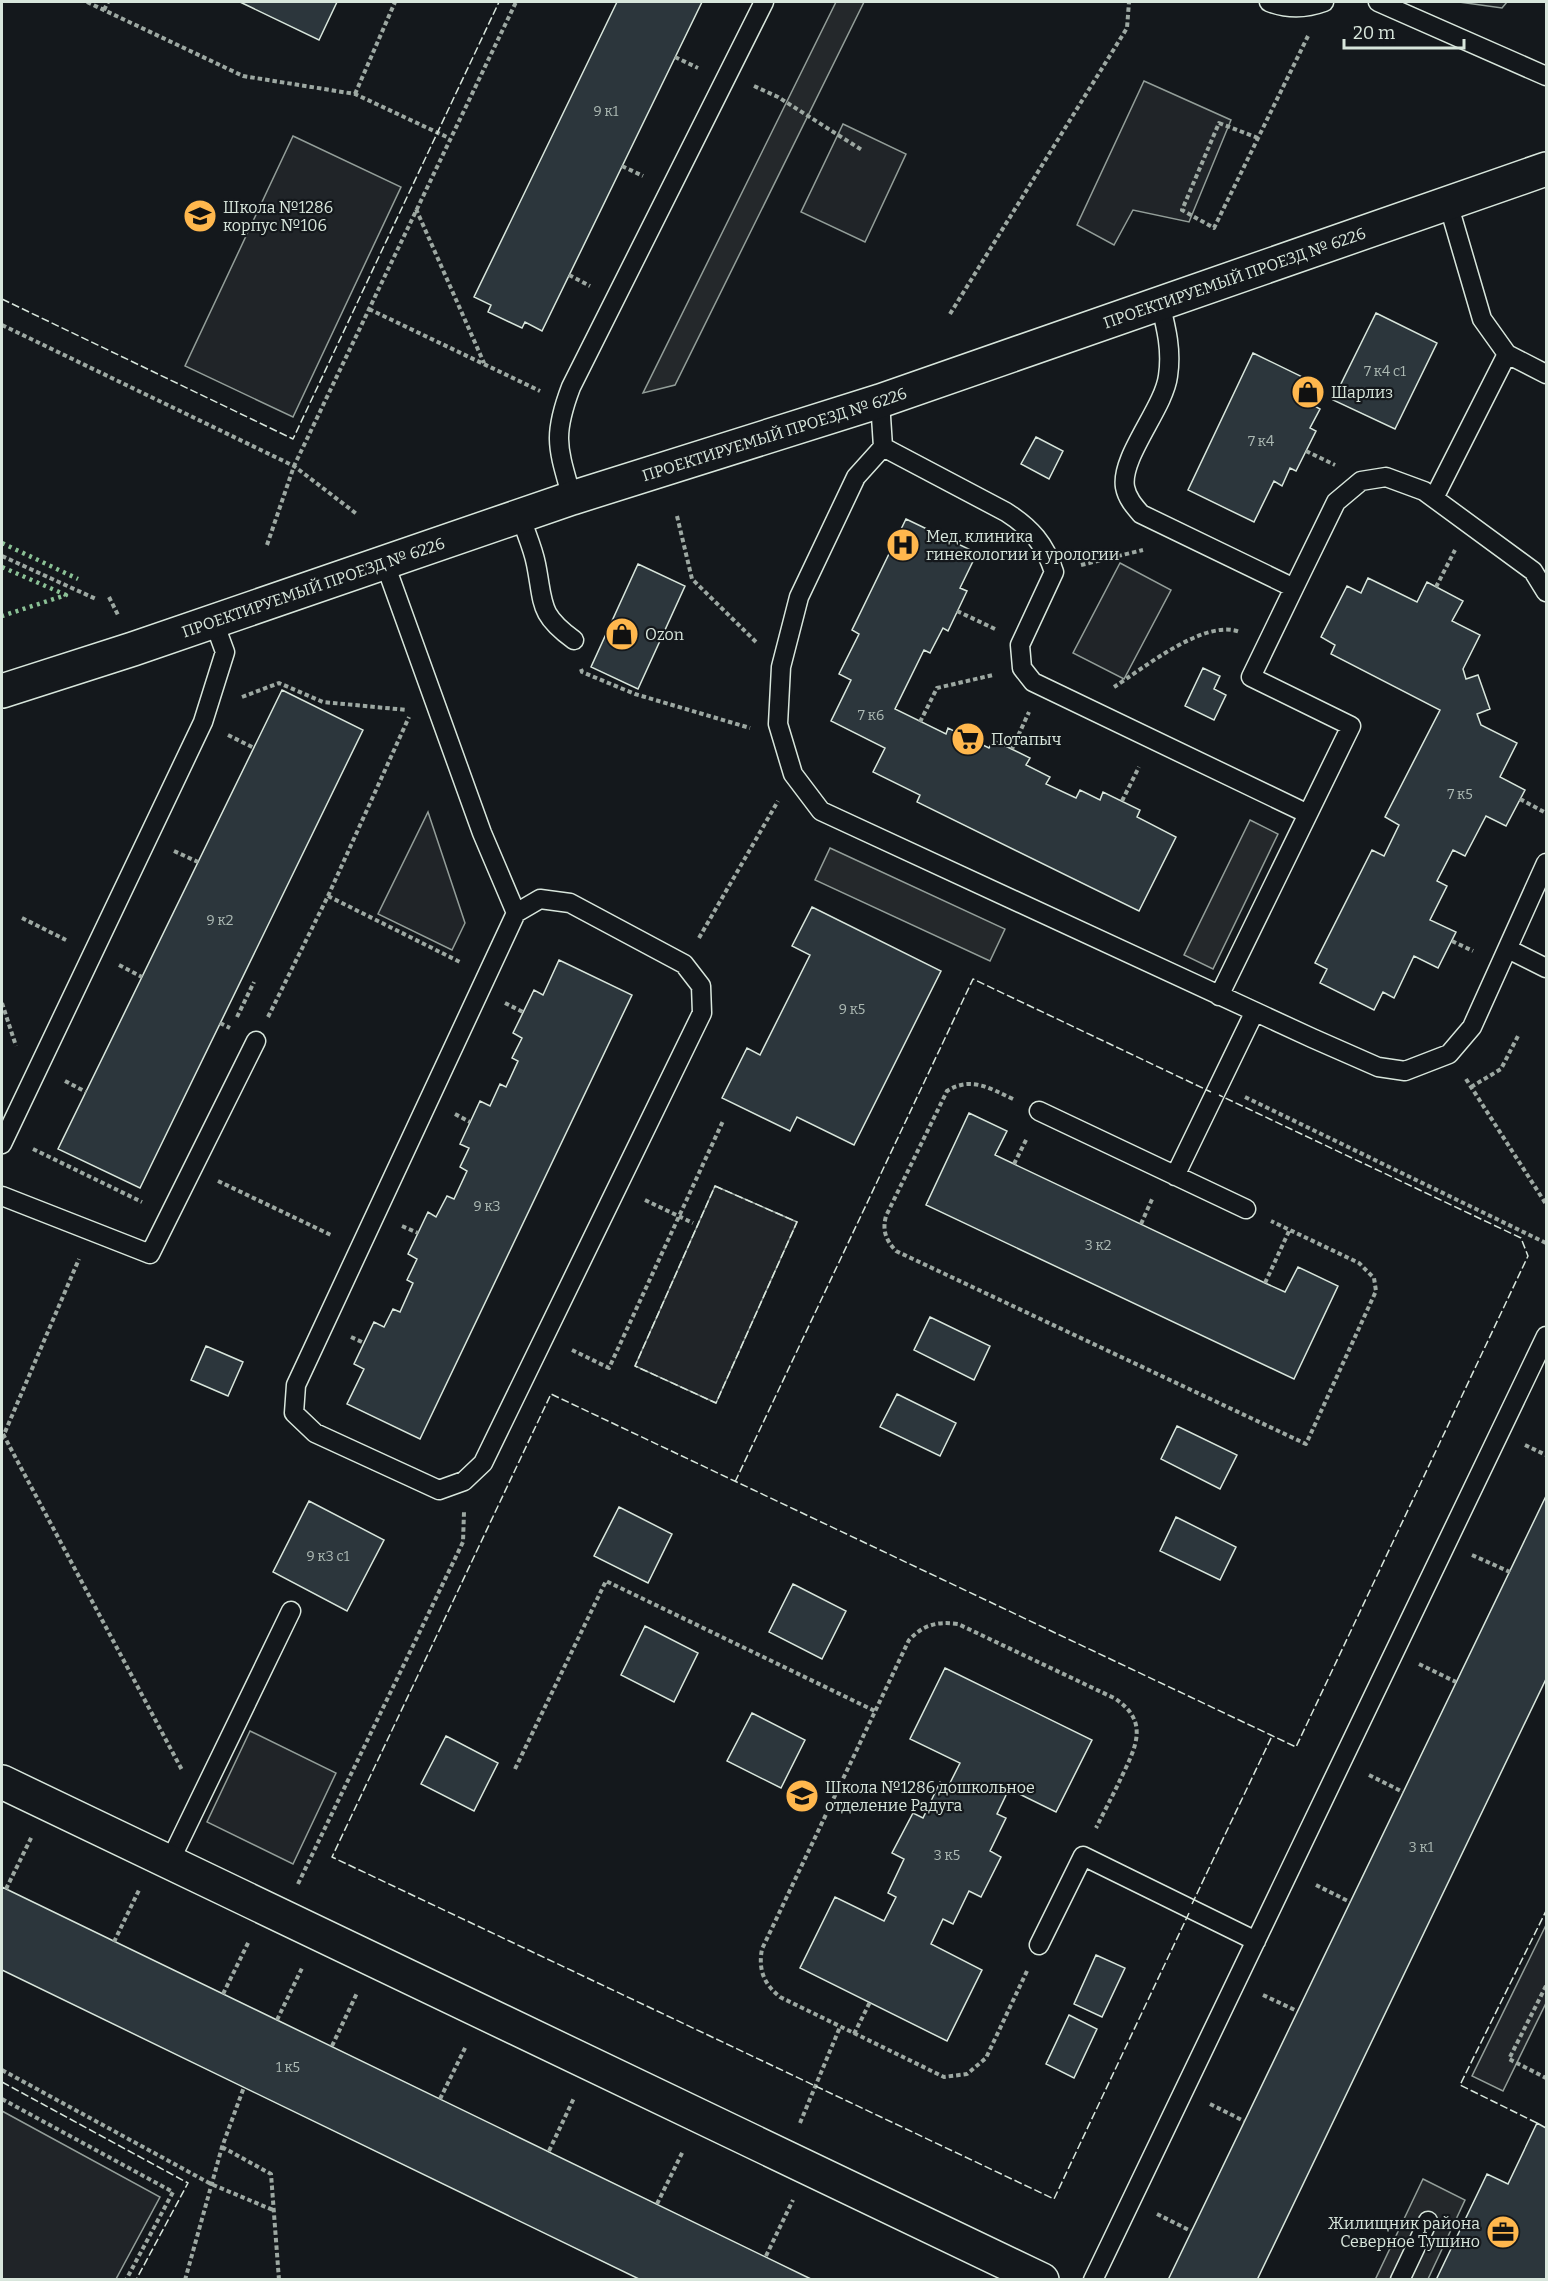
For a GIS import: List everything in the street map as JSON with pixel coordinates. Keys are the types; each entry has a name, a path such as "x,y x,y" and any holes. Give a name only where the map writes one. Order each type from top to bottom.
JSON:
{"street":[{"name":"ПРОЕКТИРУЕМЫЙ ПРОЕЗД № 6226","path":"2,691 214,622 520,515 880,401 1546,169"},
{"path":"2,1782 1042,2280"}],"lane":[{"path":"572,498 558,447 559,418 565,402 764,2"},
{"path":"1269,2 1281,7 1300,8 1321,3"},
{"path":"1378,2 1546,76"},
{"path":"1448,203 1482,319 1507,354 1546,374"},
{"path":"1160,303 1170,347 1168,377 1128,465 1124,485 1129,500 1142,514 1294,588"},
{"path":"1434,498 1507,354"},
{"path":"880,401 883,447 856,477 799,597 781,667 778,724 794,774 821,811 1254,1013 1378,1067 1405,1071 1449,1054 1472,1027 1546,863"},
{"path":"883,447 1024,523 1043,546 1054,572 1021,642 1019,657 1022,668 1033,682 1308,814"},
{"path":"1218,996 1351,726 1251,677 1336,502 1361,481 1386,477 1424,491 1533,571 1546,592"},
{"path":"520,515 536,563 543,608 554,626 574,640"},
{"path":"384,561 482,833 516,914"},
{"path":"3,1140 203,722 225,652 214,622"},
{"path":"540,899 570,903 684,964 701,986 702,1013 483,1463 464,1481 439,1490 315,1433 294,1413 296,1385 516,914 540,899"},
{"path":"1508,949 1546,968"},
{"path":"1175,1176 1254,1013"},
{"path":"2,1196 150,1254 256,1041"},
{"path":"1040,1111 1246,1209"},
{"path":"1093,2280 1546,1336"},
{"path":"169,1863 291,1611"},
{"path":"1039,1945 1083,1856 1256,1941"},
{"path":"1400,2280 1428,2221"}],"path":[{"path":"87,2 243,75 355,94 449,138"},
{"path":"104,10 108,2"},
{"path":"355,94 395,2"},
{"path":"267,545 294,466 516,2"},
{"path":"950,314 1127,28 1129,2"},
{"path":"1258,138 1218,123 1182,210 1214,228 1308,36 1321,3"},
{"path":"778,97 862,150"},
{"path":"416,209 484,364"},
{"path":"369,309 565,402"},
{"path":"2,325 294,466 358,515"},
{"path":"677,516 692,579 781,667"},
{"path":"1436,586 1469,524"},
{"path":"1054,572 1190,538"},
{"path":"2,556 96,599"},
{"path":"109,597 119,620"},
{"path":"957,611 1021,642"},
{"path":"1083,706 1196,636 1229,628 1267,644"},
{"path":"574,640 582,672 635,694 747,729 778,724"},
{"path":"920,722 937,688 1022,668"},
{"path":"211,698 246,697 279,683 323,702 411,710 328,896 256,1041"},
{"path":"1011,749 1042,686"},
{"path":"1122,801 1152,739"},
{"path":"684,964 794,774"},
{"path":"1520,799 1546,813"},
{"path":"328,896 486,975"},
{"path":"22,918 93,952"},
{"path":"231,1028 254,982"},
{"path":"1471,1087 1501,1069 1519,1034"},
{"path":"1449,1054 1546,1204"},
{"path":"1040,1111 981,1084 958,1084 947,1090 886,1216 884,1233 889,1243 896,1251 1306,1444 1376,1291 1374,1278 1359,1263 1246,1209"},
{"path":"1219,1085 1546,1243"},
{"path":"544,1338 609,1368 723,1121"},
{"path":"3,1140 170,1216"},
{"path":"193,1169 360,1248"},
{"path":"617,1188 693,1223"},
{"path":"1265,1283 1290,1230"},
{"path":"92,1231 2,1437 199,1802"},
{"path":"294,1893 463,1542 464,1481"},
{"path":"1447,1543 1510,1572"},
{"path":"516,1769 606,1581 875,1711"},
{"path":"1039,1945 986,2058 967,2074 956,2078 933,2074 780,1997 771,1990 761,1970 760,1959 762,1949 909,1640 924,1627 944,1622 958,1624 1123,1704 1136,1722 1137,1746 1083,1856"},
{"path":"1395,1652 1456,1682"},
{"path":"1341,1762 1403,1792"},
{"path":"6,1889 32,1834"},
{"path":"1289,1872 1350,1902"},
{"path":"114,1941 141,1886"},
{"path":"223,1994 250,1938"},
{"path":"277,2020 304,1964"},
{"path":"1236,1982 1297,2011"},
{"path":"1546,1986 1509,2059 1546,2078"},
{"path":"332,2046 359,1990"},
{"path":"854,2034 870,2002"},
{"path":"796,2132 840,2027"},
{"path":"440,2099 468,2042"},
{"path":"2,2070 211,2184 273,2210"},
{"path":"190,2280 186,2277 211,2184 222,2146 244,2087"},
{"path":"1184,2091 1244,2121"},
{"path":"549,2151 577,2094"},
{"path":"2,2099 173,2192 126,2280"},
{"path":"222,2146 271,2174 279,2280"},
{"path":"657,2204 686,2146"},
{"path":"766,2256 794,2197"},
{"path":"1131,2202 1191,2231"}],"shaded area":[{"path":"836,2 864,2 675,385 643,393"},
{"path":"1459,2 1507,2 1502,8"},
{"path":"1144,81 1231,120 1189,222 1133,210 1114,245 1077,225"},
{"path":"843,124 906,154 865,242 801,212"},
{"path":"293,136 401,187 293,417 185,366"},
{"path":"1120,563 1171,590 1124,679 1073,653"},
{"path":"428,812 465,923 452,950 378,914"},
{"path":"1250,820 1278,834 1213,969 1184,955"},
{"path":"830,848 1005,929 990,961 815,880"},
{"path":"715,1186 797,1222 716,1403 635,1366"},
{"path":"250,1731 336,1773 293,1864 207,1822"},
{"path":"1546,1925 1546,2003 1503,2091 1472,2076"},
{"path":"2,2111 160,2197 116,2279 2,2279"},
{"path":"1423,2179 1465,2200 1428,2279 1375,2280"}],"building":[{"path":"240,2 337,2 319,40"},
{"path":"617,2 702,2 542,331 525,322 522,328 488,312 491,305 474,297"},
{"path":"1376,313 1437,343 1395,429 1333,400"},
{"path":"1253,353 1319,385 1311,404 1320,409 1310,428 1316,431 1296,471 1290,468 1282,486 1274,481 1254,522 1188,490"},
{"path":"1036,437 1063,451 1049,479 1021,464"},
{"path":"906,519 977,553 960,588 967,591 948,631 943,628 930,653 924,650 895,709 946,734 948,728 989,748 993,740 1030,758 1026,765 1050,777 1046,784 1076,798 1080,790 1100,800 1103,792 1140,810 1137,817 1176,837 1139,911 917,802 920,795 873,772 885,748 831,721 851,680 839,674 859,634 852,630"},
{"path":"638,564 685,586 638,689 591,667"},
{"path":"1368,578 1417,602 1427,582 1463,601 1452,621 1480,635 1463,669 1466,679 1478,675 1490,709 1477,714 1481,725 1517,743 1500,777 1525,790 1506,826 1486,816 1465,856 1453,850 1437,881 1447,886 1430,920 1456,932 1438,968 1414,956 1394,998 1383,992 1374,1010 1320,983 1327,969 1315,963 1372,850 1384,856 1399,825 1385,817 1440,710 1331,654 1335,645 1321,637 1347,586 1361,593"},
{"path":"1203,668 1220,676 1214,689 1226,695 1214,720 1185,706"},
{"path":"282,690 363,730 140,1188 58,1149"},
{"path":"812,907 941,971 854,1145 797,1117 790,1131 722,1098 747,1048 760,1055 810,955 792,946"},
{"path":"559,960 632,995 420,1439 347,1404 364,1369 354,1364 374,1322 384,1327 393,1309 400,1312 413,1283 407,1280 417,1259 408,1254 428,1212 436,1217 447,1196 454,1199 467,1171 460,1167 469,1148 460,1144 480,1101 490,1106 500,1084 506,1087 518,1061 512,1058 522,1038 513,1033 534,990 543,995"},
{"path":"969,1113 1007,1131 995,1155 1265,1283 1285,1292 1298,1267 1338,1286 1294,1379 926,1205"},
{"path":"930,1317 990,1346 974,1380 914,1350"},
{"path":"206,1346 243,1362 228,1396 191,1380"},
{"path":"897,1394 956,1423 940,1456 880,1427"},
{"path":"1177,1426 1237,1455 1220,1489 1161,1459"},
{"path":"1546,1496 1546,1679 1257,2280 1168,2280"},
{"path":"309,1501 384,1540 347,1611 273,1572"},
{"path":"619,1507 672,1534 648,1583 594,1556"},
{"path":"1176,1517 1236,1547 1220,1580 1160,1551"},
{"path":"793,1584 846,1611 822,1659 769,1632"},
{"path":"645,1626 698,1653 674,1702 621,1675"},
{"path":"945,1668 1092,1740 1056,1812 1009,1789 997,1814 1006,1818 990,1851 1001,1857 981,1897 969,1891 953,1924 943,1919 931,1944 982,1970 947,2041 800,1968 835,1897 884,1921 896,1897 888,1893 904,1859 892,1853 913,1813 923,1818 940,1782 948,1787 960,1763 910,1739"},
{"path":"752,1713 805,1740 781,1788 727,1761"},
{"path":"446,1736 498,1763 474,1811 421,1784"},
{"path":"2,1887 813,2280 641,2280 2,1970"},
{"path":"1096,1955 1125,1968 1102,2017 1074,2004"},
{"path":"1069,2015 1097,2029 1074,2078 1046,2064"},
{"name":"Жилищник района Северное Тушино","path":"1537,2123 1546,2128 1546,2280 1436,2280 1487,2174 1508,2184"}],"hedge":[{"path":"2,543 78,579"},
{"path":"2,567 66,595 2,616"}],"fence":[{"path":"2,299 293,439 499,2"},
{"path":"735,1482 973,979 1211,1092"},
{"path":"1189,1913 1054,2199 332,1857 551,1394 1296,1747 1528,1256 1521,1238 1219,1095"},
{"path":"715,1186 797,1222 716,1403 635,1366 715,1186"},
{"path":"1192,1904 1272,1736"},
{"path":"1537,2123 1460,2085 1546,1911"},
{"path":"2,2082 188,2183 136,2280"}],"place":[{"name":"Школа №1286 корпус №106","path":"200,216"},
{"name":"Шарлиз","path":"1308,392"},
{"name":"Мед. клиника гинекологии и урологии","path":"903,545"},
{"name":"Ozon","path":"622,634"},
{"name":"Потапыч","path":"968,739"},
{"name":"Школа №1286 дошкольное отделение Радуга","path":"802,1796"},
{"name":"Жилищник района Северное Тушино","path":"1503,2232"}]}
